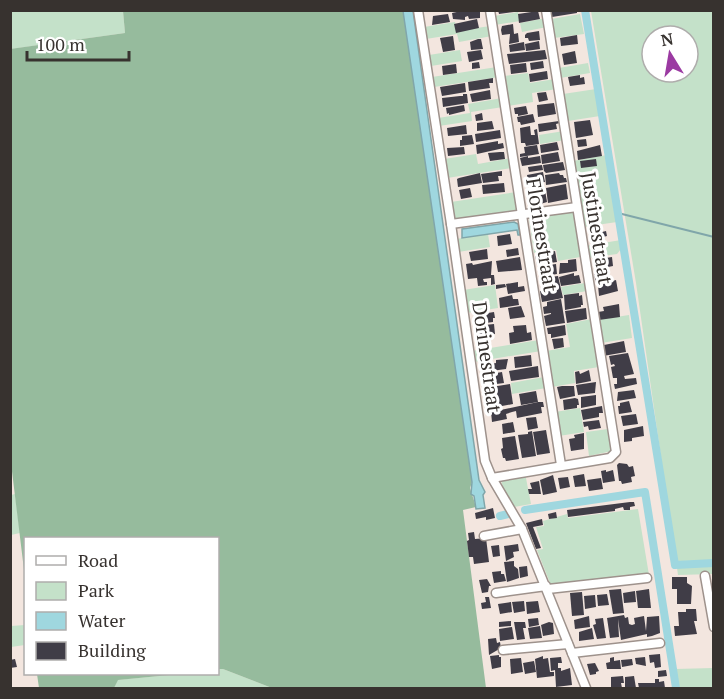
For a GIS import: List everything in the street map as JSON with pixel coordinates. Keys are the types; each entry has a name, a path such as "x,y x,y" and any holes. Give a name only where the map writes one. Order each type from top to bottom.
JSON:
{"street":[{"name":"Dorinestraat","path":"418,10 485,461 522,529 586,688"},
{"name":"Florinestraat","path":"490,10 561,465"},
{"name":"Justinestraat","path":"546,10 616,452 610,458 561,465"},
{"path":"451,225 577,207"},
{"path":"492,477 561,465"},
{"path":"484,536 522,529"},
{"path":"705,576 714,627"},
{"path":"496,593 647,578"},
{"path":"572,653 660,643"},
{"path":"503,650 568,644"}],"green space":[{"path":"10,11 123,11 125,33 11,49"},
{"path":"123,11 404,11 472,482 470,488 476,507 463,510 486,688 272,688 219,669 219,537 24,537 24,570 10,455 10,49 125,33"},
{"path":"591,11 713,11 713,574 678,575 636,283"},
{"path":"518,12 520,21 495,25 494,16"},
{"path":"580,14 584,34 554,38 551,19"},
{"path":"546,18 547,27 522,32 520,23"},
{"path":"455,22 457,31 490,26 492,36 459,42 457,34 426,39 424,27"},
{"path":"460,50 462,61 431,66 429,55"},
{"path":"588,63 590,73 560,78 559,68"},
{"path":"497,67 499,77 434,87 432,77"},
{"path":"528,73 530,83 555,79 557,89 532,93 533,102 508,106 504,76"},
{"path":"596,89 600,116 568,121 563,94"},
{"path":"502,98 503,107 471,112 472,121 439,126 438,118 470,113 468,104"},
{"path":"564,131 565,140 540,144 539,135"},
{"path":"476,154 478,164 511,158 512,168 447,178 444,159"},
{"path":"607,155 617,222 583,227 573,161"},
{"path":"516,192 517,212 454,220 451,202"},
{"path":"573,210 580,257 558,261 556,250 534,253 529,218"},
{"path":"488,234 490,247 458,252 456,239"},
{"path":"621,240 621,249 617,254 587,258 585,246"},
{"path":"585,283 587,291 563,295 561,287"},
{"path":"495,285 498,308 466,313 463,290"},
{"path":"629,315 632,338 601,343 597,320"},
{"path":"592,319 599,367 574,371 575,383 552,387 546,351 570,347 566,324"},
{"path":"539,340 541,351 474,362 472,351"},
{"path":"544,377 546,388 512,394 511,383"},
{"path":"580,408 584,432 559,436 555,412"},
{"path":"608,429 612,451 589,456 586,432"},
{"path":"525,473 531,504 514,507 504,491 501,480"},
{"path":"15,494 20,533 11,535 11,495"},
{"path":"638,509 649,575 552,585 550,583 537,550 543,549 536,527 544,526 543,521 567,514 568,518"},
{"path":"24,625 24,645 11,647 11,626"},
{"path":"713,668 713,688 677,688 675,669"},
{"path":"219,669 223,669 272,688 114,688 117,680 170,675 219,675"},
{"path":"37,675 170,675 118,680 114,688 39,688"}],"water":[{"path":"403,11 413,11 479,480 485,492 483,495 485,508 476,509 474,496 471,494 472,482"},
{"path":"514,222 518,224 520,235 517,230 462,238 462,229"}],"building":[{"path":"480,10 480,18 469,19 468,16 465,20 453,19 452,13"},
{"path":"498,10 514,10 514,12 499,14"},
{"path":"551,10 577,10 577,13 552,17"},
{"path":"538,11 540,19 519,23 518,14"},
{"path":"448,14 450,22 432,25 433,16"},
{"path":"477,19 479,28 456,33 454,24"},
{"path":"513,24 514,34 518,33 519,42 509,44 510,34 502,35 501,30 502,26"},
{"path":"539,31 540,40 529,41 525,38 527,33"},
{"path":"577,35 578,44 561,46 560,38"},
{"path":"453,36 455,50 443,52 440,38"},
{"path":"481,39 483,49 471,50 470,42"},
{"path":"539,41 540,49 526,51 525,44"},
{"path":"524,42 525,50 510,52 509,45"},
{"path":"481,50 483,59 469,62 467,52"},
{"path":"545,50 547,59 509,64 507,54"},
{"path":"575,51 577,63 564,65 562,54"},
{"path":"543,61 544,68 531,70 530,63"},
{"path":"479,62 480,68 472,69 472,63"},
{"path":"526,63 527,72 511,74 510,65"},
{"path":"456,64 457,73 443,75 442,66"},
{"path":"547,71 548,79 530,82 529,74"},
{"path":"580,75 580,78 584,77 585,84 570,86 568,77"},
{"path":"493,78 493,83 489,83 490,88 469,91 468,82"},
{"path":"465,83 466,92 442,96 440,87"},
{"path":"490,90 491,99 472,102 470,94"},
{"path":"546,92 548,100 539,102 537,93"},
{"path":"467,94 468,103 443,107 442,98 463,96"},
{"path":"554,103 556,114 538,117 537,105"},
{"path":"464,105 465,111 447,114 446,108"},
{"path":"526,106 528,114 518,116 515,114 514,108"},
{"path":"482,113 483,120 476,121 475,115"},
{"path":"533,114 535,122 521,125 518,122 517,117"},
{"path":"590,120 593,135 576,138 574,122"},
{"path":"492,121 494,129 477,131 477,123"},
{"path":"559,121 560,123 556,124 557,129 539,132 538,124"},
{"path":"466,125 467,134 448,136 447,128"},
{"path":"530,126 531,135 535,135 534,130 537,129 539,144 526,146 525,143 521,143 520,128"},
{"path":"500,130 501,138 476,142 475,134"},
{"path":"472,135 474,144 460,146 462,136"},
{"path":"586,139 587,146 578,147 577,140"},
{"path":"498,141 498,144 503,143 504,148 477,154 476,145"},
{"path":"557,142 559,150 541,153 540,145"},
{"path":"537,145 539,154 520,157 520,154 525,153 524,147"},
{"path":"600,145 602,156 578,160 577,151"},
{"path":"464,147 465,154 448,156 447,148"},
{"path":"504,152 505,159 490,161 488,153"},
{"path":"558,152 560,161 542,164 541,155"},
{"path":"528,156 528,158 540,156 541,163 522,166 520,158"},
{"path":"596,159 597,166 581,168 580,161"},
{"path":"563,162 565,170 546,173 544,171 543,165"},
{"path":"542,165 543,170 529,172 528,167"},
{"path":"502,171 502,176 498,176 499,181 483,183 481,174"},
{"path":"543,172 545,182 528,184 527,175"},
{"path":"480,173 482,183 458,187 457,179"},
{"path":"559,173 566,178 567,182 546,185 545,175"},
{"path":"504,183 505,192 483,194 482,185"},
{"path":"566,184 568,199 548,203 546,188"},
{"path":"470,188 472,197 461,199 459,190"},
{"path":"545,190 547,202 534,206 530,192"},
{"path":"602,227 602,232 606,231 607,236 603,237 604,243 594,245 589,229"},
{"path":"510,234 512,244 498,246 497,236"},
{"path":"518,248 519,255 507,257 506,250"},
{"path":"487,249 488,259 471,261 469,252"},
{"path":"555,251 557,262 537,265 535,255"},
{"path":"520,257 522,270 498,272 496,261"},
{"path":"612,257 613,266 595,271 593,260"},
{"path":"576,259 577,271 559,274 560,263 568,263 568,260"},
{"path":"492,261 491,275 494,275 495,284 491,285 491,278 483,279 487,285 478,286 477,278 468,279 466,264"},
{"path":"556,264 557,274 551,275 549,265"},
{"path":"606,272 607,280 596,283 594,274"},
{"path":"574,273 574,276 579,275 581,283 561,286 559,277"},
{"path":"558,276 563,298 542,302 540,291 548,290 548,288 545,289 543,278"},
{"path":"616,280 618,291 599,296 598,285"},
{"path":"518,282 518,287 524,286 525,291 508,294 506,284"},
{"path":"505,284 506,287 496,289 496,285"},
{"path":"579,293 579,296 582,295 583,305 565,310 564,295"},
{"path":"512,295 513,299 518,299 519,305 500,308 499,298"},
{"path":"561,299 565,323 546,326 544,316 551,313 544,314 543,307 547,306 547,302"},
{"path":"619,304 620,317 599,320 598,312 604,311 603,307"},
{"path":"521,306 525,317 510,319 508,308"},
{"path":"586,308 587,319 567,323 565,311"},
{"path":"494,312 493,322 478,324 476,315"},
{"path":"494,324 495,334 478,337 476,326"},
{"path":"526,325 527,333 531,332 532,340 510,344 509,333 514,332 513,326"},
{"path":"565,325 566,335 551,338 551,334 548,334 547,328"},
{"path":"489,336 491,347 477,349 476,338"},
{"path":"563,338 564,347 554,349 552,339"},
{"path":"624,341 626,352 603,356 604,345"},
{"path":"628,353 634,374 624,376 625,379 636,378 637,384 615,389 614,384 617,384 617,378 613,378 611,367 615,366 611,365 609,356"},
{"path":"531,355 532,366 515,368 514,357"},
{"path":"508,359 506,369 491,371 491,364 496,363 496,360"},
{"path":"538,366 539,377 511,381 509,371"},
{"path":"589,370 591,381 576,384 575,372 579,371 580,374"},
{"path":"502,372 504,383 489,385 485,375"},
{"path":"596,382 595,393 578,395 576,385"},
{"path":"510,384 513,404 486,409 485,388"},
{"path":"574,386 575,396 560,399 557,387"},
{"path":"634,390 636,398 617,401 618,392"},
{"path":"536,391 538,402 521,405 519,394"},
{"path":"596,395 596,405 581,408 581,397"},
{"path":"578,399 577,408 564,410 563,400"},
{"path":"629,401 632,412 619,414 620,403"},
{"path":"543,402 542,413 517,418 516,411 506,414 507,419 492,422 491,412"},
{"path":"602,406 603,413 599,413 599,417 583,420 581,410"},
{"path":"636,414 638,424 623,426 621,416"},
{"path":"536,417 538,428 528,430 526,418"},
{"path":"599,420 601,428 589,430 588,426 584,427 583,422"},
{"path":"513,422 515,432 503,434 502,424"},
{"path":"643,426 644,436 624,442 624,430"},
{"path":"546,430 550,453 537,455 533,432"},
{"path":"532,431 536,456 522,458 518,435"},
{"path":"584,433 584,449 571,451 569,439 575,438 574,435"},
{"path":"515,436 519,459 506,461 501,449 503,448 502,438"},
{"path":"627,464 629,467 633,466 635,476 631,477 632,482 622,484 619,481 617,465"},
{"path":"606,470 606,472 613,470 615,481 603,483 601,471"},
{"path":"584,474 586,486 575,487 573,476"},
{"path":"553,475 557,492 543,495 540,480"},
{"path":"568,477 570,487 560,489 558,478"},
{"path":"601,478 603,489 589,491 587,480"},
{"path":"539,481 541,494 529,494 528,489 532,489 530,483"},
{"path":"634,502 635,506 630,507 630,510 624,510 623,507 615,511 568,517 567,510"},
{"path":"493,508 495,518 476,519 475,513"},
{"path":"556,512 557,518 549,519 548,514"},
{"path":"542,519 543,525 533,527 541,548 536,549 526,523"},
{"path":"474,532 475,539 486,538 489,562 474,564 473,557 469,557 468,533"},
{"path":"518,544 519,551 513,552 514,557 506,561 504,546"},
{"path":"499,545 500,556 493,557 491,546"},
{"path":"514,561 519,578 507,582 504,562"},
{"path":"527,566 528,576 520,578 519,567"},
{"path":"501,571 506,581 494,583 492,572"},
{"path":"672,577 687,577 687,583 692,586 691,604 677,604 677,589 672,589"},
{"path":"487,579 491,586 488,592 482,593 479,580"},
{"path":"621,589 624,613 613,614 609,590"},
{"path":"649,589 651,608 638,608 636,591"},
{"path":"635,591 636,602 624,603 623,593"},
{"path":"582,592 584,615 572,616 570,593"},
{"path":"607,594 609,605 598,606 597,595"},
{"path":"595,595 596,607 585,609 584,596"},
{"path":"485,597 489,597 491,608 482,609 481,603 486,602"},
{"path":"524,601 525,611 514,613 512,602"},
{"path":"538,601 540,612 527,614 526,602"},
{"path":"511,602 512,612 500,614 498,604"},
{"path":"686,609 696,609 697,621 694,621 697,634 675,636 674,626 679,626 678,612 686,612"},
{"path":"624,615 625,618 628,617 629,624 632,625 635,624 634,618 644,616 646,631 647,617 659,616 660,633 621,640 618,619 619,637 610,638 607,618"},
{"path":"589,616 590,627 575,629 574,620"},
{"path":"538,618 539,625 529,627 528,619"},
{"path":"603,618 606,638 597,639 593,625 596,624 595,619"},
{"path":"511,621 511,626 499,627 499,622"},
{"path":"514,622 525,622 526,628 523,628 525,639 517,640"},
{"path":"553,623 554,634 543,636 541,625"},
{"path":"540,626 542,638 530,639 528,628"},
{"path":"512,627 514,639 500,641 499,629"},
{"path":"592,628 594,639 579,641 579,632"},
{"path":"496,638 501,648 489,655 488,639"},
{"path":"660,654 661,667 655,668 654,662 650,663 649,655"},
{"path":"499,655 501,667 492,669 490,656"},
{"path":"543,656 543,659 548,658 550,672 554,672 554,676 537,678 535,659"},
{"path":"561,657 562,663 558,663 558,668 561,668 561,671 570,668 572,685 556,687 555,670 551,671 550,658"},
{"path":"614,657 614,661 620,660 621,669 607,669 606,663"},
{"path":"645,657 646,666 636,664 635,658"},
{"path":"521,658 523,672 511,674 510,659"},
{"path":"15,659 17,667 10,668 10,660"},
{"path":"632,659 633,665 622,667 621,660"},
{"path":"534,661 536,672 525,674 523,663"},
{"path":"595,663 599,671 590,675 587,664"},
{"path":"666,670 667,676 658,677 658,671"},
{"path":"623,676 622,688 611,688 611,677"},
{"path":"634,676 636,688 625,688 625,677"},
{"path":"655,679 659,679 659,682 664,681 665,688 639,688 638,683 655,683"}],"waterway":[{"path":"585,10 675,565 714,563"},
{"path":"618,213 714,237"},
{"path":"525,510 645,492 676,688"},
{"path":"500,516 508,514"}]}
